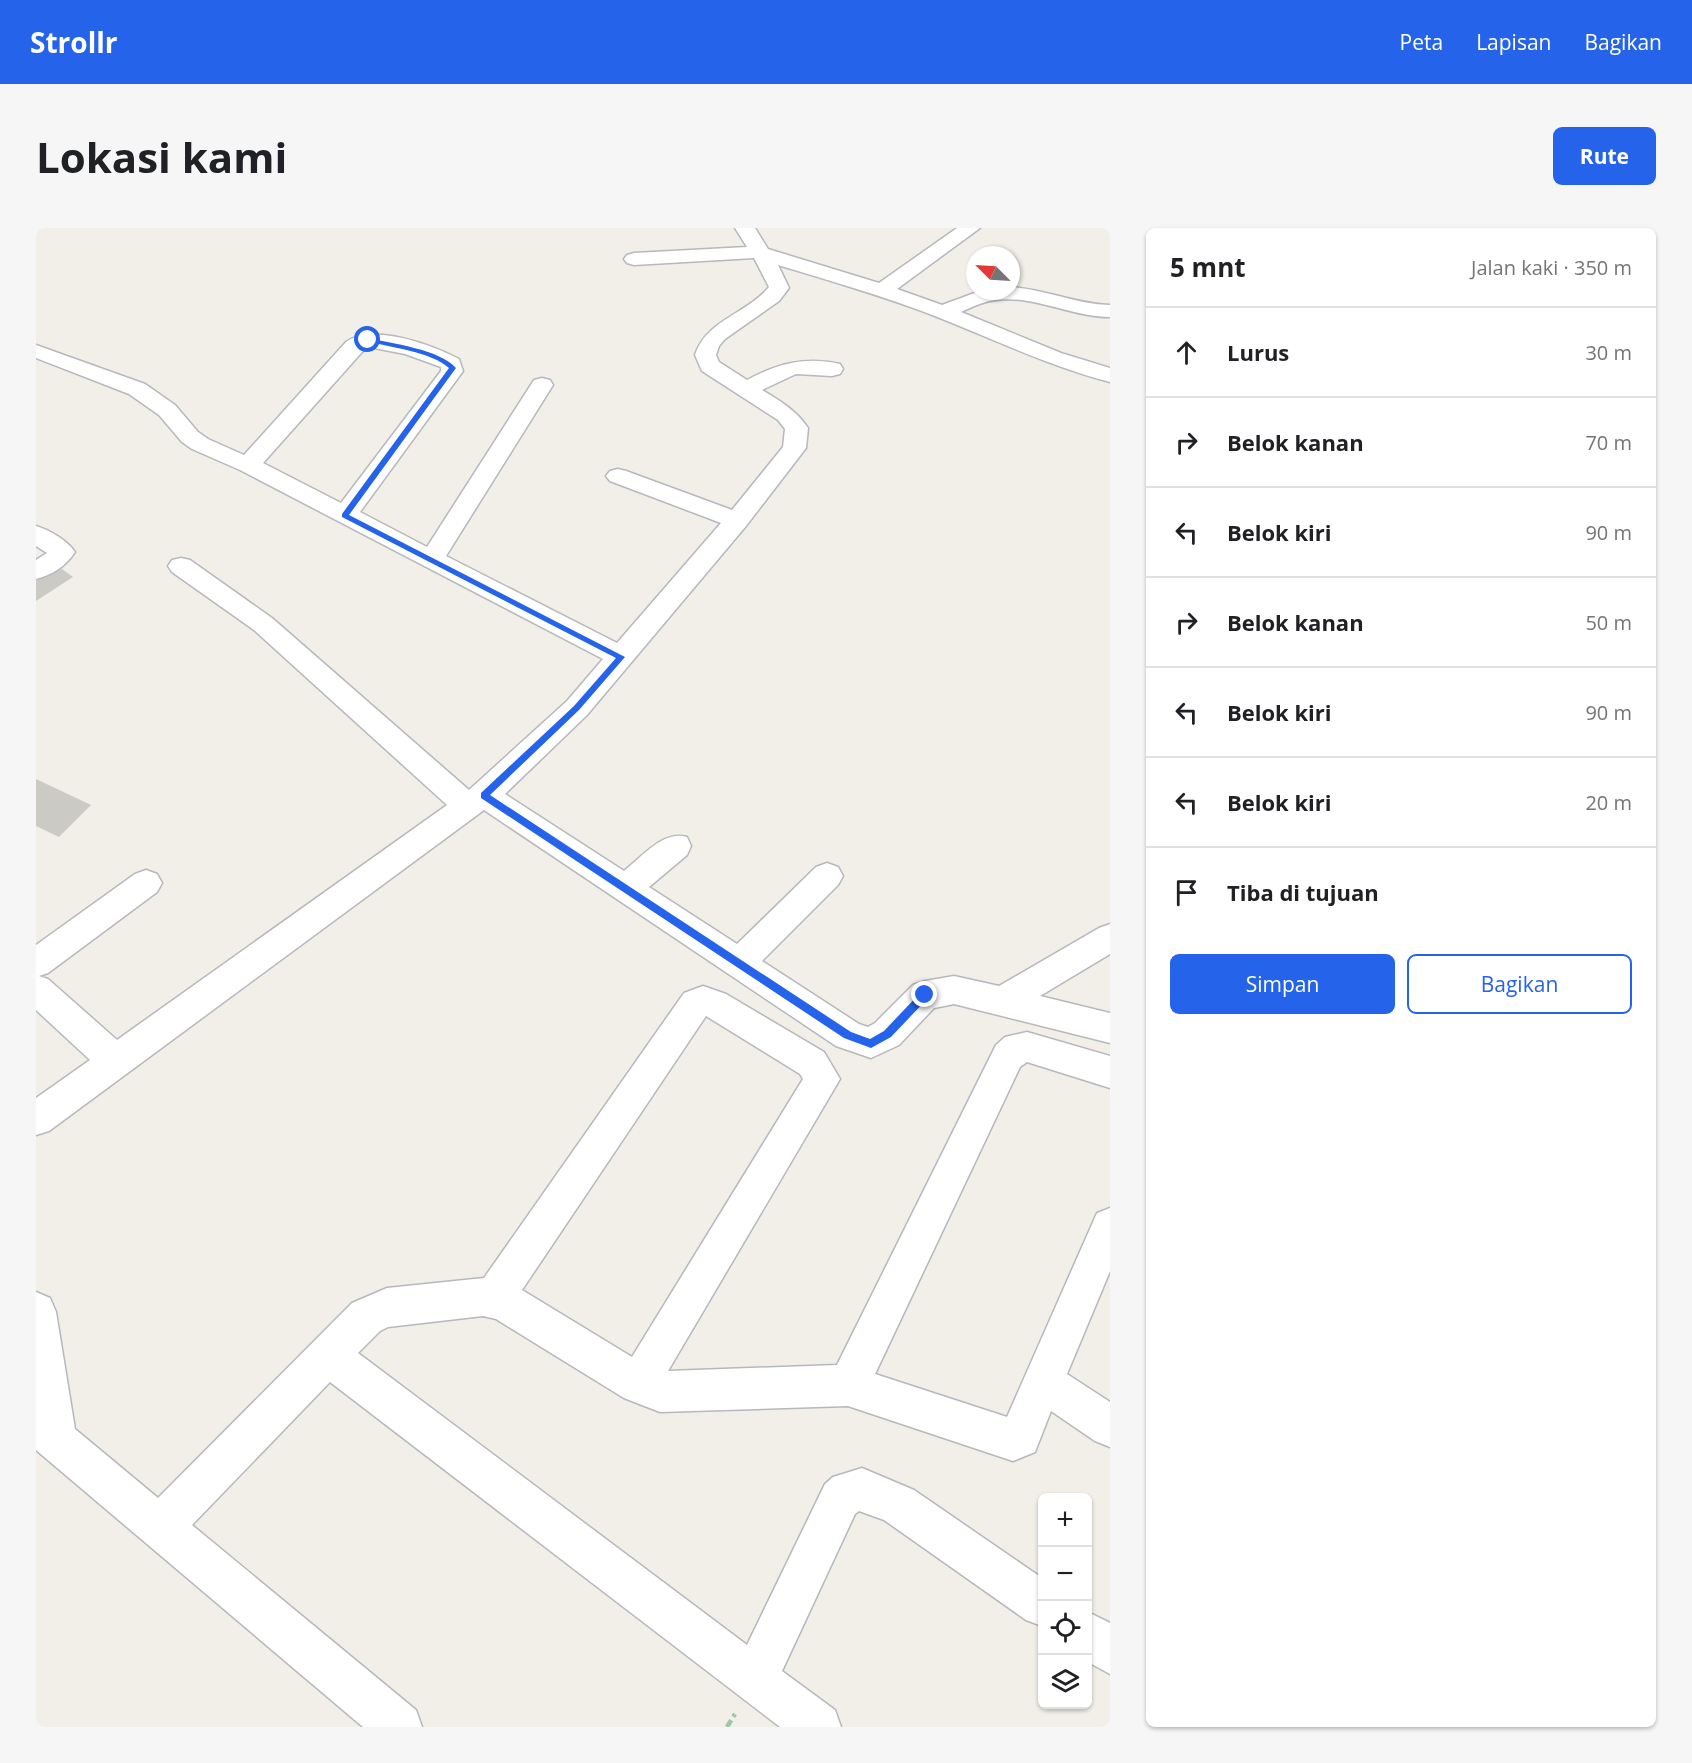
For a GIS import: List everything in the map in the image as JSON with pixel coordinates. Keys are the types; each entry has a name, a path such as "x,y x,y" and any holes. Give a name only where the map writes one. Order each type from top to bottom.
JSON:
{"street":[{"path":"36,1119 476,801 576,708 737,520 794,448 797,435 794,422 786,415 710,366 706,361 705,350 716,334 761,307 776,295 778,281 745,228"},
{"path":"882,290 970,228"},
{"path":"634,259 758,252 882,290 943,312 1053,358 1110,375"},
{"path":"943,312 990,294 1005,293 1022,294 1079,308 1110,310"},
{"path":"248,465 354,347 363,341 385,343 426,354 451,364 452,371 345,515"},
{"path":"36,351 137,389 167,410 190,437 200,444 248,465 621,657"},
{"path":"746,389 797,365 832,369"},
{"path":"431,560 542,385"},
{"path":"618,476 737,520"},
{"path":"36,534 62,552 56,559 36,571"},
{"path":"181,566 263,624 476,801 626,888 848,1035 871,1044 887,1034 925,995 954,990 1110,1028"},
{"path":"626,888 676,846"},
{"path":"739,963 827,876"},
{"path":"36,963 146,883"},
{"path":"1001,1002 1110,938"},
{"path":"36,989 115,1060"},
{"path":"493,1299 696,1003 703,1001 714,1004 812,1063 823,1079 638,1384"},
{"path":"848,1386 1008,1056 1017,1048 1027,1047 1110,1072"},
{"path":"160,1527 366,1317 387,1308 483,1297 503,1301 638,1384 660,1392 848,1386 1013,1440 1020,1437 1107,1241"},
{"path":"36,1312 46,1431 399,1727"},
{"path":"329,1356 818,1727"},
{"path":"1043,1382 1110,1426"},
{"path":"754,1679 840,1499 848,1492 862,1489 899,1505 1038,1601"},
{"path":"1092,1638 1110,1651"}],"building":[{"path":"62,569 73,577 36,601 36,581"},
{"path":"36,779 91,805 59,837 36,826"}],"route":[{"path":"368,340 426,354 446,361 453,368 345,515 621,657 576,708 484,795 848,1035 871,1044 887,1034 925,995"}]}
